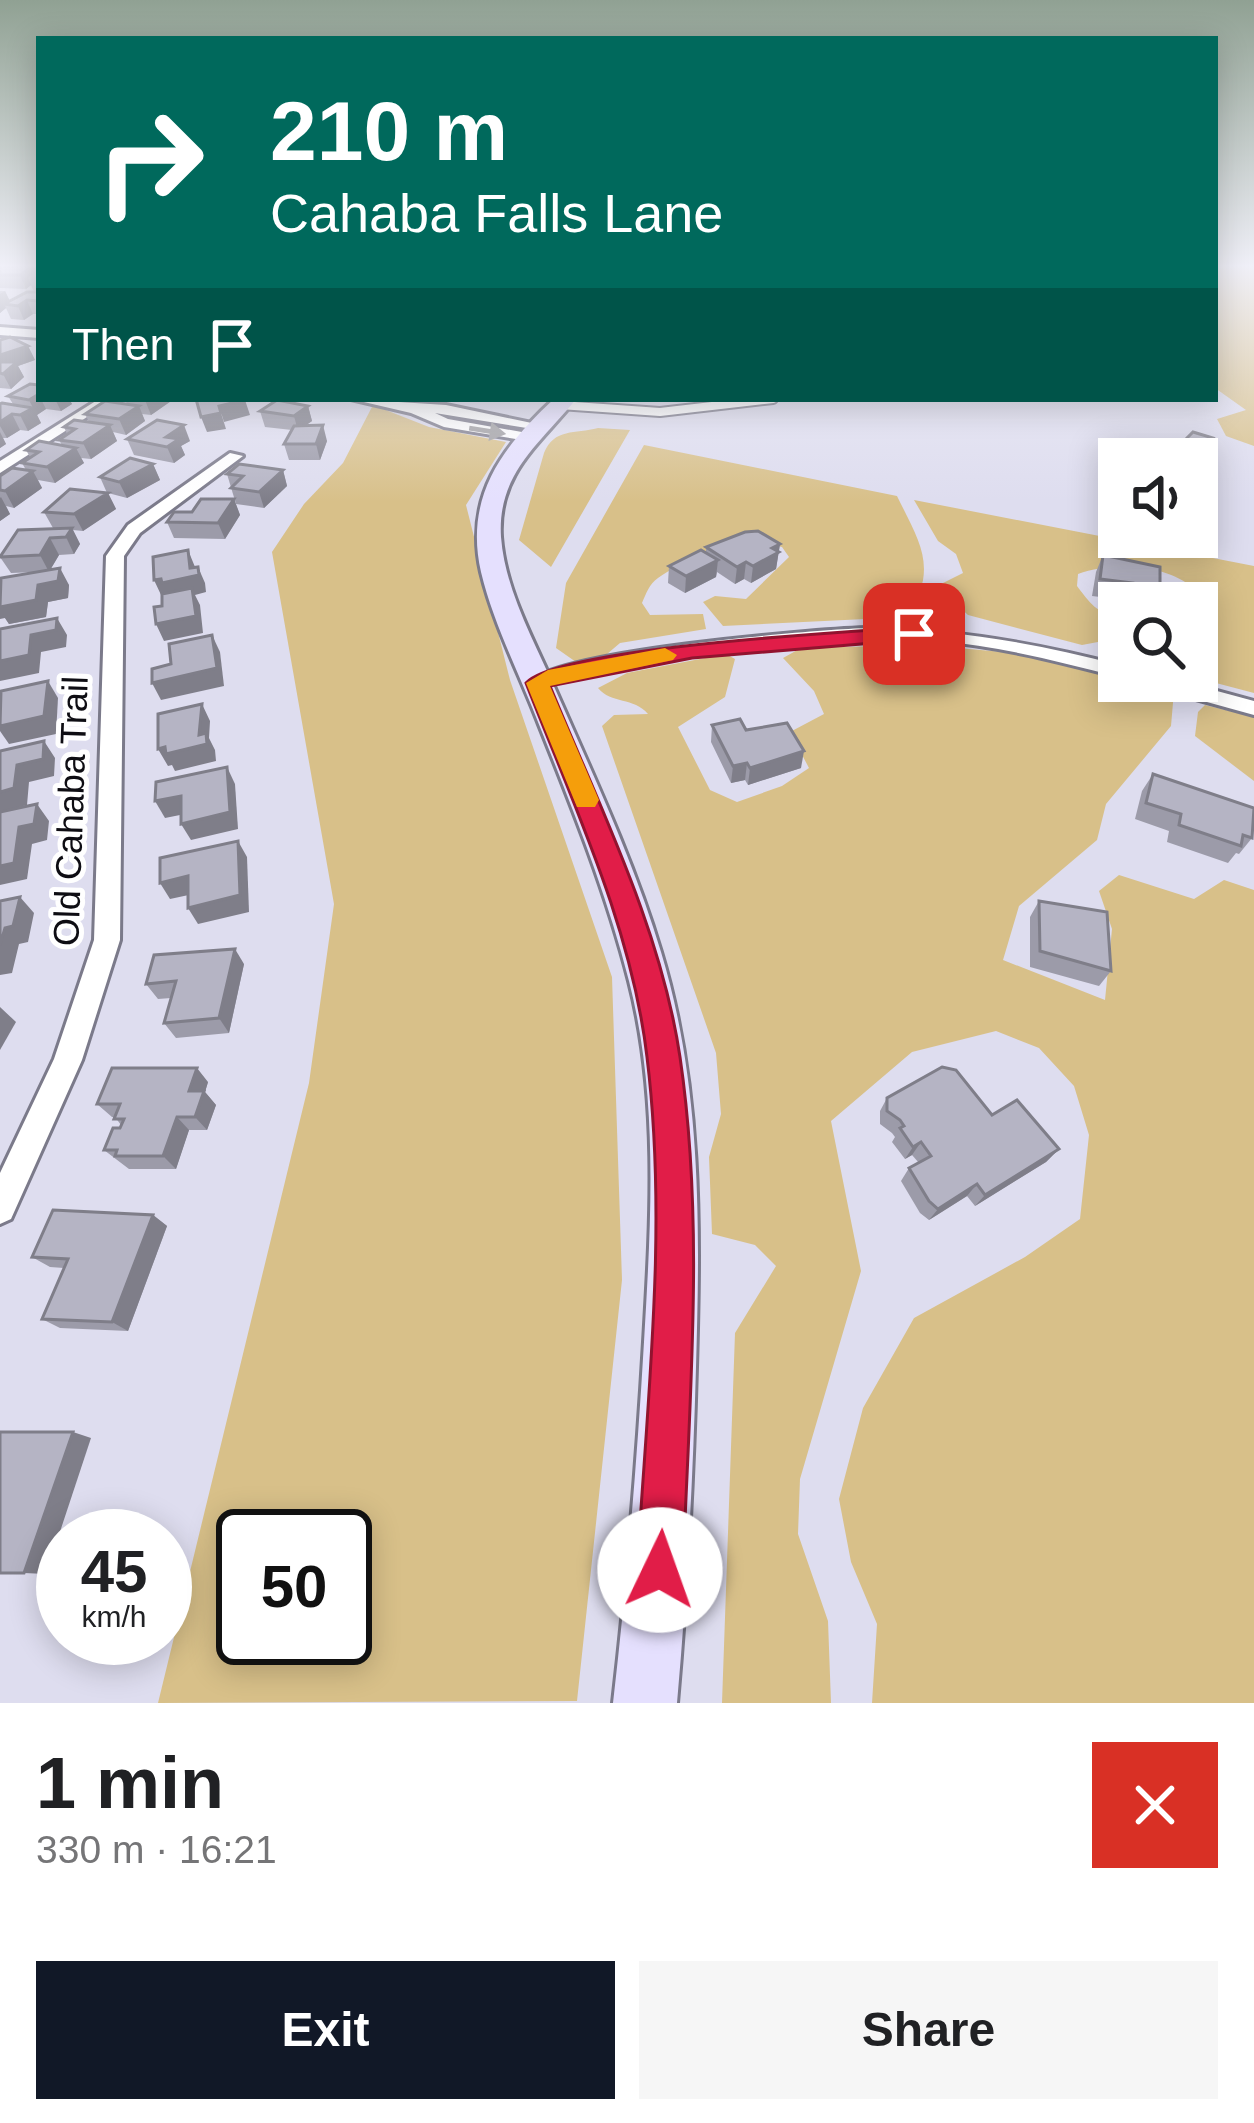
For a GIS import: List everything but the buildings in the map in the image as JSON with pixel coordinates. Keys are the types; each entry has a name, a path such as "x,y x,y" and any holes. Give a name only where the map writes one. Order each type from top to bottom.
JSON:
{"main road":[{"path":"548,417 501,470 490,496 487,531 494,571 633,925 664,1055 676,1222 660,1570 646,1703"}],"street":[{"path":"0,468 103,402"},
{"path":"375,402 548,417"},
{"name":"Old Cahaba Trail","path":"0,1208 68,1060 107,940 115,556 134,529 236,456"},
{"path":"538,683 566,673 692,651 865,634 963,639 1098,667"},
{"path":"1218,697 1254,707"}],"lane":[{"path":"548,417 747,402"}],"shaded area":[{"path":"1218,343 1254,343 1254,446 1226,436 1217,419 1246,410 1218,390"},
{"path":"373,405 429,427 506,442 466,505 510,680 612,977 622,1280 577,1701 158,1703 167,1665 192,1665 192,1563 309,1083 334,904 272,552 304,504 343,463"},
{"path":"598,428 630,430 551,567 519,540 544,453 559,436"},
{"path":"644,445 897,496 923,556 922,584 907,617 723,626 703,602 715,596 746,599 789,557 782,547 753,546 684,564 648,589 642,603 650,615 703,614 706,629 620,643 600,660 576,662 556,648 566,583"},
{"path":"914,500 1098,536 1098,558 1213,558 1254,566 1254,693 1218,684 1218,582 1185,582 1154,570 1122,567 1078,574 1077,586 1098,608 1098,642 1082,645 968,615 937,586 963,573 956,554 938,541"},
{"path":"923,645 1015,653 1098,673 1098,702 1173,702 1171,726 1106,804 1097,840 1019,906 1003,960 1105,1000 1112,929 1099,891 1119,875 1194,899 1224,880 1254,890 1254,1703 872,1703 877,1624 851,1562 839,1499 863,1408 914,1318 1025,1257 1080,1219 1089,1135 1074,1086 1039,1048 996,1031 912,1052 831,1121 861,1271 800,1479 798,1534 828,1621 831,1703 722,1703 735,1333 776,1266 755,1245 712,1234 709,1157 721,1114 716,1053 602,726 614,715 648,714 598,688 627,673 726,654 735,659 725,697 678,727 710,790 737,802 782,786 809,768 790,732 824,714 814,691 783,658 801,648"},
{"path":"1205,705 1254,717 1254,781 1195,736 1198,712"}],"slow traffic":[{"path":"586,800 538,683 548,677 665,655"}],"route":[{"path":"660,1570 676,1222 664,1055 633,925 538,683 548,677 692,651 865,634 914,634"}]}
